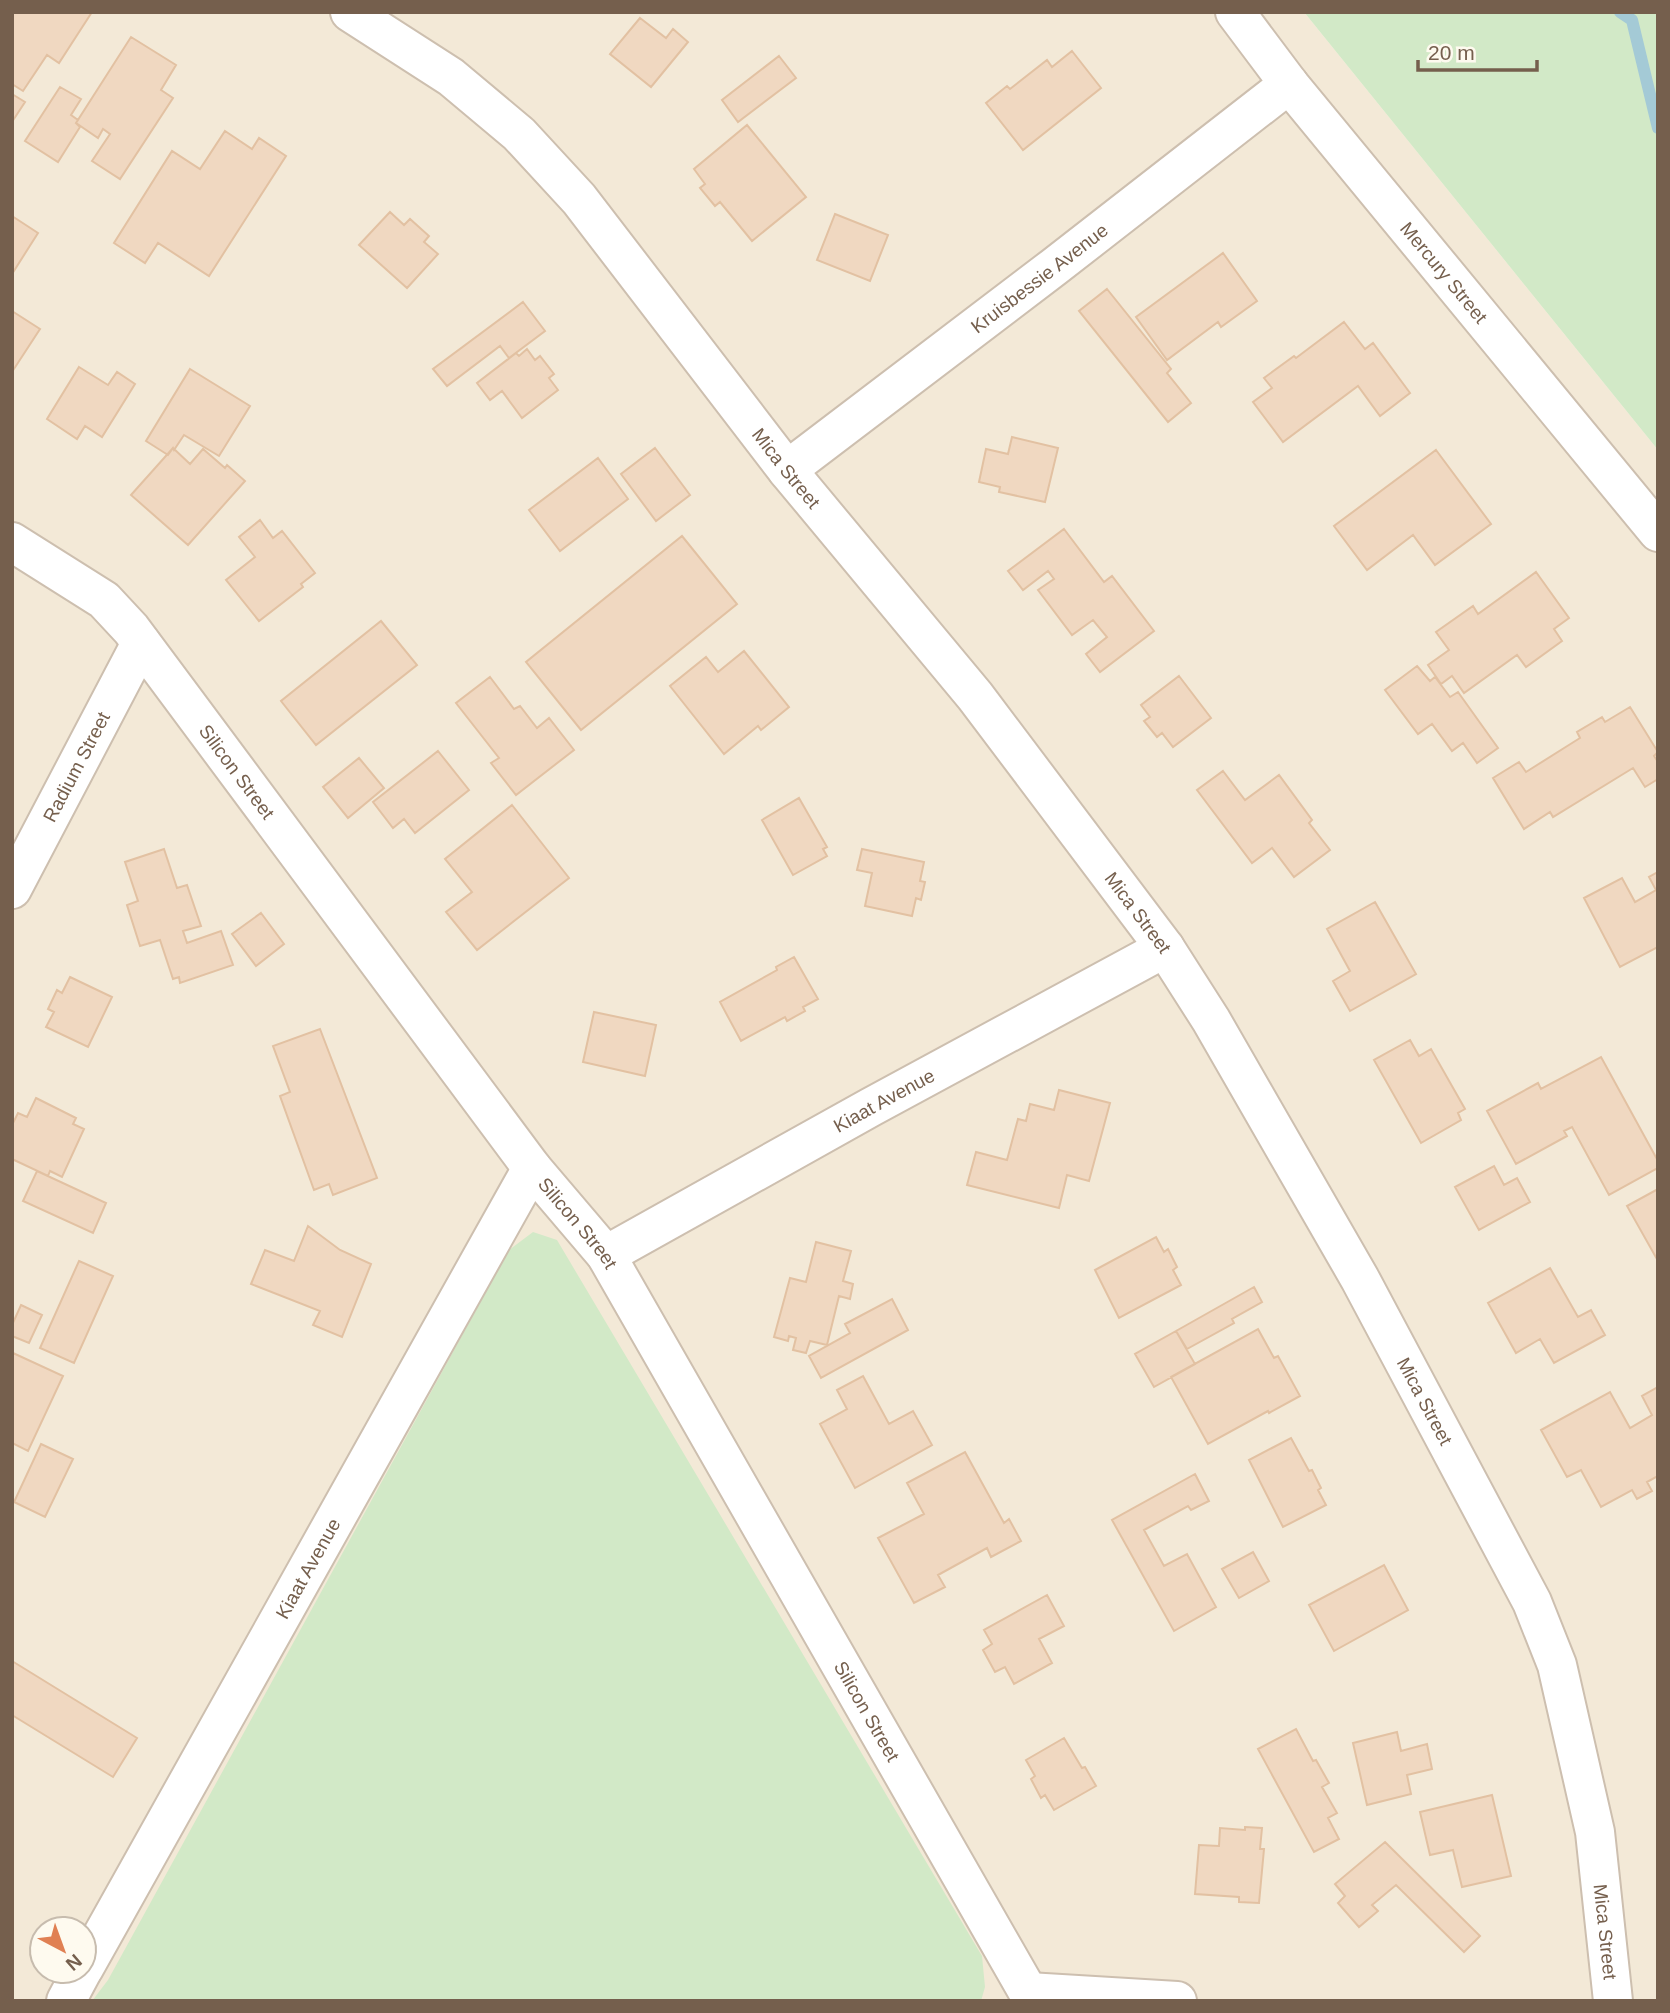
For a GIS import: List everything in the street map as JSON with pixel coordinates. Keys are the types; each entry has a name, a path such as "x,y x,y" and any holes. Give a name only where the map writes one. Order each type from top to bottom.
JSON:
{"street":[{"name":"Mica Street","path":"350,12 451,77 519,134 579,199 787,470 975,696 1165,948 1211,1020 1360,1279 1532,1602 1557,1665 1595,1832 1613,2001"},
{"name":"Mercury Street","path":"1235,12 1289,84 1658,532"},
{"name":"Kruisbessie Avenue","path":"787,470 1289,84"},
{"name":"Silicon Street","path":"12,541 104,600 141,643 532,1168 606,1255 1025,1996"},
{"name":"Radium Street","path":"12,889 141,643"},
{"name":"Kiaat Avenue","path":"606,1255 871,1107 1165,948"},
{"name":"Kiaat Avenue","path":"98,1942 532,1168"},
{"name":"Kiaat Avenue","path":"66,2001 74,1985"},
{"path":"1025,1996 1177,2001"}],"shaded area":[{"path":"12,12 1304,12 1658,450 1658,2001 12,2001"}],"green space":[{"path":"1304,12 1658,12 1658,450"},
{"path":"533,1232 557,1240 982,1956 985,1987 981,2001 92,2001 108,1980 509,1250"}],"building":[{"path":"12,12 92,12 59,63 47,55 23,91 12,84"},
{"path":"640,18 666,38 673,29 688,42 651,87 610,54"},
{"path":"131,37 176,65 161,90 173,98 120,179 92,161 110,134 103,129 98,138 76,123"},
{"path":"1072,51 1101,88 1023,150 986,103 1007,86 1010,89 1047,60 1052,67"},
{"path":"779,56 796,78 738,122 722,100"},
{"path":"60,87 81,99 71,115 78,120 76,123 80,127 58,162 25,141"},
{"path":"12,94 25,102 12,122"},
{"path":"747,125 806,197 752,241 720,202 715,206 700,188 705,184 694,169"},
{"path":"225,131 252,149 259,138 286,156 209,276 158,243 145,263 114,243 172,151 200,169"},
{"path":"390,212 404,225 410,219 429,236 424,242 438,254 407,288 359,245"},
{"path":"835,214 888,235 870,281 817,260"},
{"path":"12,216 38,233 12,274"},
{"path":"1223,253 1257,301 1221,327 1218,322 1167,360 1136,317"},
{"path":"1107,289 1171,369 1167,373 1191,403 1168,422 1079,311"},
{"path":"523,302 545,331 509,358 500,346 447,386 433,369"},
{"path":"12,311 40,329 12,372"},
{"path":"1344,322 1365,349 1373,343 1410,393 1380,416 1358,386 1283,442 1253,402 1272,388 1264,378"},
{"path":"527,349 535,360 540,356 554,374 549,378 558,390 522,418 502,391 490,400 477,383 516,353 519,356"},
{"path":"79,367 108,385 117,372 135,384 102,437 85,426 77,439 47,419"},
{"path":"190,369 250,406 219,456 184,435 168,455 146,441"},
{"path":"1012,437 1058,448 1045,502 999,492 1000,487 979,482 986,449 1008,454"},
{"path":"173,448 190,464 203,449 245,481 188,545 131,495"},
{"path":"655,448 690,495 656,521 621,474"},
{"path":"1436,450 1491,524 1435,565 1413,535 1367,570 1334,526"},
{"path":"598,458 628,499 560,551 529,510"},
{"path":"260,520 273,538 282,531 315,573 301,584 303,587 259,621 226,580 255,557 239,537"},
{"path":"1064,529 1104,582 1112,576 1154,631 1100,672 1086,654 1107,637 1093,620 1072,635 1038,590 1054,579 1048,571 1023,590 1008,571"},
{"path":"682,536 737,604 581,730 526,662"},
{"path":"1536,572 1569,618 1554,629 1562,641 1526,667 1517,655 1464,693 1452,676 1441,684 1428,665 1449,650 1436,632 1473,606 1478,614"},
{"path":"381,621 417,665 316,745 281,701"},
{"path":"744,651 789,707 761,730 758,726 724,754 670,686 706,657 718,672"},
{"path":"1417,666 1430,681 1435,677 1450,697 1458,692 1498,748 1477,763 1463,743 1452,751 1432,724 1418,734 1385,690"},
{"path":"1179,676 1211,718 1173,747 1162,733 1157,737 1144,721 1150,717 1141,705"},
{"path":"490,677 514,709 520,706 537,728 549,718 574,750 516,795 491,763 499,758 456,703"},
{"path":"1630,707 1658,752 1654,756 1658,762 1658,779 1645,787 1633,768 1553,817 1550,812 1524,829 1493,778 1519,762 1526,772 1580,738 1577,732 1602,717 1605,722"},
{"path":"438,751 469,790 415,833 404,819 393,828 373,802"},
{"path":"359,758 384,788 348,818 323,787"},
{"path":"1223,771 1245,800 1279,775 1312,820 1309,823 1330,850 1294,877 1272,848 1252,863 1197,790"},
{"path":"799,798 827,847 823,849 827,856 793,875 762,820"},
{"path":"512,805 569,878 477,950 446,912 472,892 445,859"},
{"path":"164,849 177,888 187,885 201,926 183,931 187,943 221,931 233,965 180,983 179,977 173,979 160,940 140,946 127,905 138,901 125,862"},
{"path":"862,849 924,862 920,881 925,882 921,900 916,898 912,916 865,906 872,873 857,870"},
{"path":"1658,872 1658,947 1620,967 1584,898 1622,878 1635,902 1656,890 1649,877"},
{"path":"1375,902 1416,974 1350,1011 1333,981 1350,971 1327,929"},
{"path":"261,913 284,944 256,966 232,934"},
{"path":"794,957 818,999 803,1007 805,1011 787,1021 785,1017 741,1041 720,1002 777,970 776,967"},
{"path":"70,977 112,997 88,1047 46,1027 54,1012 48,1009 57,990 62,993"},
{"path":"594,1012 656,1025 645,1076 583,1062"},
{"path":"320,1029 377,1178 333,1195 329,1184 314,1190 280,1096 290,1092 273,1046"},
{"path":"1410,1040 1419,1056 1431,1049 1465,1109 1458,1113 1461,1120 1421,1143 1374,1060"},
{"path":"1601,1057 1658,1161 1658,1168 1609,1195 1572,1127 1564,1131 1567,1136 1516,1164 1487,1111 1538,1083 1541,1089"},
{"path":"1059,1090 1110,1103 1089,1181 1067,1175 1059,1208 967,1185 976,1152 1007,1160 1018,1119 1026,1121 1030,1104 1054,1110"},
{"path":"36,1098 76,1118 73,1124 84,1129 62,1177 50,1171 48,1176 12,1159 12,1125 18,1113 27,1117"},
{"path":"1494,1166 1504,1185 1517,1178 1530,1202 1479,1230 1455,1187"},
{"path":"37,1171 106,1203 93,1233 23,1201"},
{"path":"1658,1189 1658,1261 1627,1206"},
{"path":"308,1226 340,1250 371,1264 342,1337 313,1325 320,1311 251,1284 265,1250 294,1261"},
{"path":"1156,1237 1164,1252 1168,1249 1177,1267 1173,1270 1181,1285 1119,1318 1095,1270"},
{"path":"816,1242 851,1251 843,1281 853,1284 850,1299 839,1296 827,1345 810,1341 806,1353 793,1350 796,1338 789,1336 788,1341 774,1337 790,1278 806,1282"},
{"path":"79,1261 113,1276 74,1363 40,1348"},
{"path":"1550,1268 1578,1317 1591,1310 1605,1335 1554,1363 1540,1339 1516,1353 1488,1303"},
{"path":"1254,1287 1262,1302 1232,1319 1234,1323 1187,1349 1176,1331"},
{"path":"892,1299 908,1330 821,1378 809,1356 850,1333 845,1324"},
{"path":"21,1305 42,1315 29,1343 12,1336 12,1325"},
{"path":"1258,1329 1274,1358 1278,1356 1300,1396 1208,1444 1171,1377"},
{"path":"1176,1331 1195,1364 1154,1387 1135,1354"},
{"path":"13,1353 63,1376 28,1451 12,1443"},
{"path":"863,1376 889,1424 913,1411 932,1445 855,1488 820,1424 847,1409 837,1390"},
{"path":"1658,1387 1658,1476 1647,1482 1652,1491 1637,1499 1632,1490 1601,1507 1581,1470 1567,1477 1541,1430 1610,1392 1630,1428 1652,1415 1642,1396"},
{"path":"1291,1438 1309,1471 1312,1470 1326,1505 1283,1527 1249,1460"},
{"path":"41,1444 73,1459 45,1517 14,1502"},
{"path":"965,1452 1004,1523 1009,1519 1021,1541 991,1557 987,1548 938,1575 945,1587 914,1603 878,1538 924,1514 907,1483"},
{"path":"1195,1474 1209,1501 1191,1510 1188,1506 1144,1530 1164,1566 1187,1554 1216,1607 1174,1631 1112,1520"},
{"path":"1253,1552 1269,1581 1239,1598 1222,1569"},
{"path":"1384,1565 1408,1610 1334,1651 1309,1605"},
{"path":"1047,1595 1064,1626 1039,1639 1052,1663 1014,1684 1005,1667 995,1672 983,1650 992,1644 984,1630"},
{"path":"12,1661 137,1738 113,1777 12,1715"},
{"path":"1296,1729 1313,1761 1316,1760 1329,1783 1322,1787 1337,1813 1328,1818 1339,1839 1314,1852 1258,1749"},
{"path":"1397,1732 1401,1751 1427,1744 1432,1769 1407,1775 1411,1794 1367,1805 1353,1743"},
{"path":"1064,1738 1096,1786 1054,1810 1045,1795 1041,1798 1031,1779 1035,1776 1026,1760"},
{"path":"1492,1795 1511,1876 1462,1887 1453,1850 1430,1855 1420,1812"},
{"path":"1245,1827 1262,1828 1260,1849 1264,1849 1259,1903 1239,1902 1239,1897 1195,1894 1199,1845 1219,1846 1220,1828 1245,1830"},
{"path":"1385,1842 1480,1936 1464,1952 1396,1885 1372,1905 1378,1911 1359,1927 1338,1903 1345,1896 1335,1884"}],"waterway":[{"path":"1620,12 1632,20 1658,128"}]}
